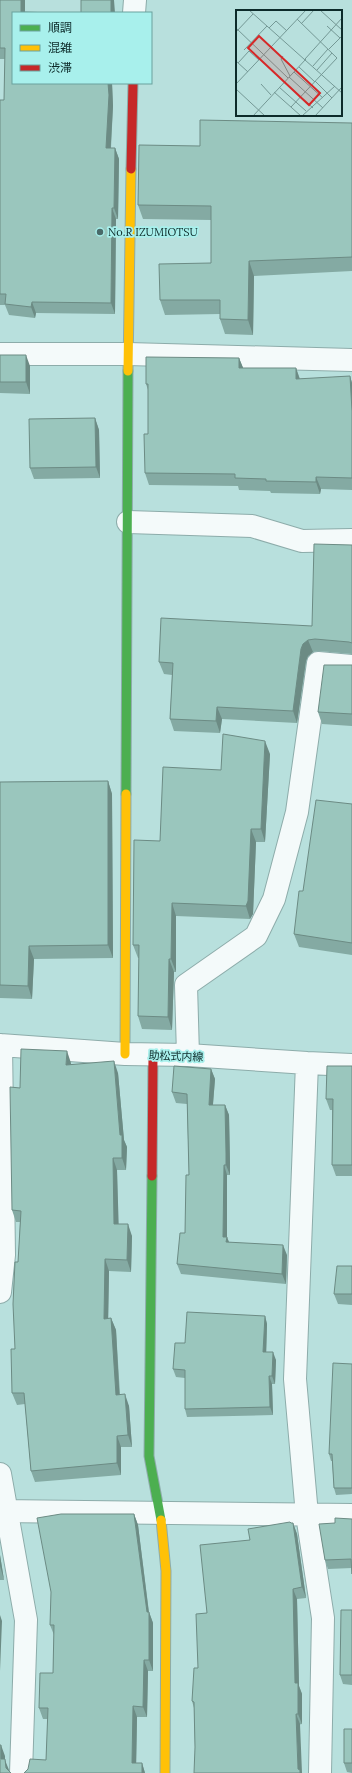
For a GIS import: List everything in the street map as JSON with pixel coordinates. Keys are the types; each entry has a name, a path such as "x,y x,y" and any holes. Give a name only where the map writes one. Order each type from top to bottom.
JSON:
{"street":[{"path":"134,12 135,0"},
{"path":"125,1054 128,354 133,84"},
{"path":"0,354 128,354 352,360"},
{"path":"128,522 252,526 302,541 352,540"},
{"path":"188,1055 186,985 256,936 274,900 297,812 318,663 352,666"},
{"path":"0,1045 4,1255 0,1292"},
{"name":"助松式内線","path":"0,1045 125,1054 188,1055 307,1063 352,1064"},
{"path":"152,1055 149,1456 160,1514 166,1571 165,1773"},
{"path":"307,1063 295,1379 308,1515 323,1618 320,1773"},
{"path":"0,1474 3,1511 26,1620 21,1773"},
{"path":"3,1511 160,1514 352,1515"}],"building":[{"path":"0,0 21,0 21,12 12,12 12,84 108,84 109,95 106,148 115,148 114,208 112,208 111,303 32,302 31,307 5,304 6,294 0,294 0,100 4,100 5,48 0,48"},
{"path":"81,0 111,0 111,12 81,12"},
{"path":"200,120 352,123 352,257 249,261 248,320 220,319 220,300 160,300 159,264 211,263 211,206 138,205 139,145 200,146"},
{"path":"0,355 26,355 26,382 0,382"},
{"path":"146,357 239,358 239,368 296,368 296,379 350,376 352,411 352,478 316,477 316,482 266,481 266,479 235,478 235,474 145,473 144,434 148,434 148,384 146,384"},
{"path":"95,418 96,467 30,468 29,419"},
{"path":"314,544 352,545 352,643 315,639 308,640 303,644 301,649 293,711 217,707 216,721 170,719 173,663 159,662 161,618 312,626"},
{"path":"324,665 352,665 352,714 318,712"},
{"path":"223,734 265,741 261,829 251,829 248,901 246,906 172,903 168,1017 138,1016 139,945 133,945 134,840 160,841 163,767 221,770"},
{"path":"108,781 108,945 29,946 28,986 0,985 0,782"},
{"path":"316,800 352,804 352,943 294,934 299,891 303,891"},
{"path":"21,1049 67,1051 66,1065 114,1061 120,1135 122,1135 122,1158 113,1158 114,1224 128,1224 127,1260 105,1259 104,1319 111,1318 116,1395 125,1394 128,1435 117,1436 117,1463 31,1471 24,1393 12,1393 11,1349 15,1349 13,1304 15,1262 18,1262 21,1211 12,1210 10,1087 20,1088"},
{"path":"174,1066 211,1069 209,1105 225,1105 226,1165 224,1165 223,1237 227,1237 226,1242 283,1245 282,1274 177,1264 180,1233 185,1233 186,1175 189,1175 187,1094 172,1092"},
{"path":"327,1066 352,1066 352,1165 332,1165 333,1099 326,1099"},
{"path":"337,1266 352,1266 352,1294 334,1294"},
{"path":"187,1312 265,1316 263,1352 273,1352 272,1376 269,1376 270,1407 185,1409 185,1370 173,1369 175,1343 185,1343"},
{"path":"333,1363 352,1364 352,1488 334,1488 332,1454 329,1454"},
{"path":"61,1514 134,1514 147,1612 149,1612 149,1660 144,1660 143,1707 133,1706 132,1763 142,1763 142,1773 24,1773 28,1769 30,1759 46,1760 48,1708 39,1708 40,1673 53,1673 54,1625 50,1625 51,1592 37,1518"},
{"path":"335,1518 352,1519 352,1574 351,1559 325,1560 319,1524 335,1523"},
{"path":"290,1522 293,1523 302,1587 293,1589 295,1683 298,1683 298,1714 296,1714 298,1769 300,1770 300,1773 194,1773 194,1702 192,1701 194,1668 198,1668 196,1614 207,1613 200,1545 250,1540 248,1529"},
{"path":"341,1610 352,1610 352,1675 340,1675"},
{"path":"344,1729 352,1729 352,1763 344,1763"},
{"path":"0,1745 1,1759 5,1759 6,1768 11,1773 0,1773"}],"traffic: fast":[{"path":"126,794 128,371"},
{"path":"152,1176 149,1456 161,1520"}],"traffic: slow":[{"path":"128,371 131,169"},
{"path":"125,1054 126,794"},
{"path":"161,1520 166,1571 165,1773"}],"traffic: jam":[{"path":"131,169 133,84"},
{"path":"152,1176 153,1055"}],"place":[{"name":"No.R IZUMIOTSU","path":"100,232"}]}
